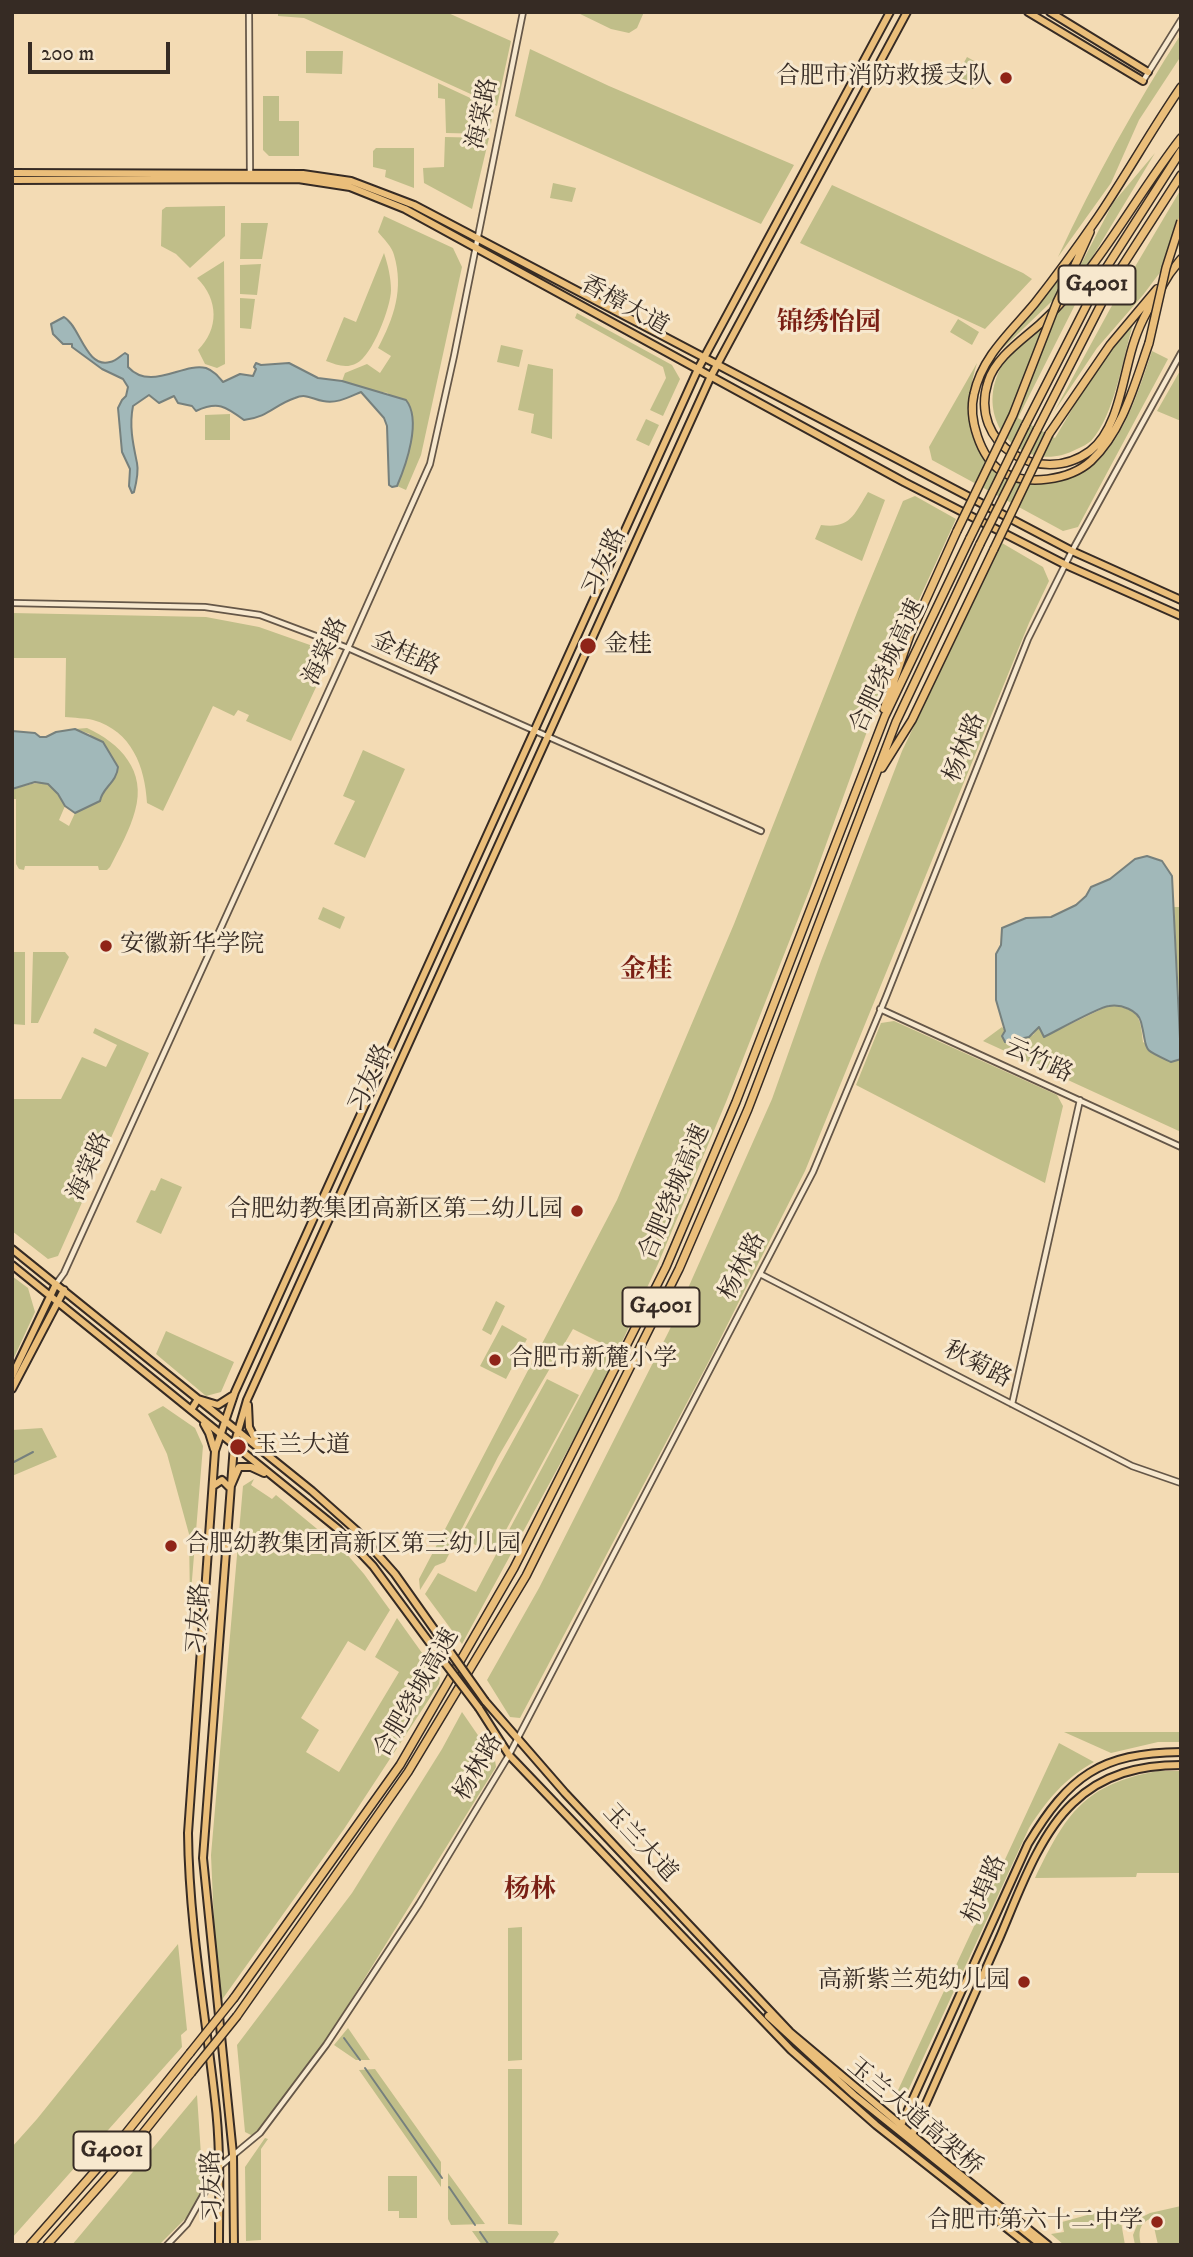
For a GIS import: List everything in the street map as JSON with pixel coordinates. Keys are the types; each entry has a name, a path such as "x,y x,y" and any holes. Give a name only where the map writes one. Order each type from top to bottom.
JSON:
{"highway":[{"path":"1181,87 1098,216 1035,303 995,348 979,377 972,409 978,435 985,452 1002,472 1032,479 1070,475 1090,461 1105,445 1118,423 1149,343 1166,268 1181,221"},
{"path":"1170,274 1144,317 1135,339 1114,415 1092,450 1072,461 1046,466 1030,462 1003,448 991,429 985,409 988,382 1004,356 1057,308 1093,267 1156,170 1181,138"},
{"name":"合肥绕城高速","path":"30,2245 103,2162 234,1998 400,1765 514,1568 666,1268 736,1102 885,716 1025,426 1103,273 1181,151"},
{"name":"合肥绕城高速","path":"47,2245 112,2172 237,2015 408,1772 526,1576 679,1269 748,1109 896,722 980,544 1114,279 1181,175"},
{"path":"862,777 910,635 1013,415 1057,302 1098,216"},
{"path":"873,783 912,720 1049,434 1110,345 1181,259"}],"main road":[{"name":"习友路","path":"219,2245 216,2102 188,1880 188,1833 215,1451 235,1392 698,369 890,12"},
{"name":"习友路","path":"234,2245 233,2154 203,1858 234,1445 247,1400 716,365 907,12"},
{"path":"1028,12 1143,81"},
{"path":"1050,12 1148,72"},
{"name":"香樟大道","path":"12,173 250,176 298,179 350,187 405,209 904,482 1066,565 1181,616"},
{"name":"香樟大道","path":"12,180 303,174 351,181 414,205 1072,551 1181,600"},
{"name":"玉兰大道","path":"12,1249 261,1449 358,1531 395,1574 485,1701 565,1793 790,2032 1048,2245"},
{"name":"玉兰大道","path":"12,1265 338,1529 373,1566 479,1708 509,1755 791,2050 876,2125 1028,2245"},
{"path":"12,1376 56,1284"},
{"path":"12,1389 64,1290"},
{"path":"191,1410 198,1399 218,1405 227,1401 235,1392"},
{"path":"247,1400 249,1427 261,1449"},
{"path":"200,1417 215,1451"},
{"path":"264,1469 273,1460"},
{"path":"213,1486 222,1480 230,1488 239,1467 251,1466 274,1478"},
{"name":"杭埠路","path":"901,2125 1028,1844 1048,1811 1065,1791 1101,1765 1128,1756 1181,1752"},
{"name":"杭埠路","path":"912,2135 1027,1876 1054,1826 1073,1803 1098,1783 1129,1770 1181,1765"},
{"name":"玉兰大道高架桥","path":"766,2017 804,2057 851,2097 1038,2245"}],"street":[{"path":"249,12 250,176"},
{"name":"海棠路","path":"56,1284 64,1273 430,464 523,12"},
{"path":"1143,81 1181,20"},
{"name":"杨林路","path":"167,2245 187,2224 219,2167 260,2133 326,2045 419,1904 509,1755 813,1172 1028,639 1072,551 1181,353"},
{"name":"金桂路","path":"12,603 205,607 260,615 348,648 761,831"},
{"name":"云竹路","path":"880,1009 1181,1147"},
{"path":"1012,1404 1080,1100"},
{"name":"海棠路","path":"64,1273 64,1290"},
{"name":"秋菊路","path":"760,1274 1132,1466 1181,1483"}],"shaded area":[{"path":"278,12 446,12 511,41 497,106 304,18 278,16"},
{"path":"576,12 644,12 637,28 629,33 611,29"},
{"path":"1181,34 1181,56 1139,120 1111,183 1058,257 1116,143"},
{"path":"530,49 794,165 761,224 515,116"},
{"path":"306,51 343,51 342,74 306,73"},
{"path":"967,57 985,67 973,89 955,79"},
{"path":"438,83 494,109 489,134 446,133 445,99 438,98"},
{"path":"263,96 279,96 279,121 299,121 299,156 269,156 263,150"},
{"path":"445,137 489,138 472,209 424,183 423,168 444,167"},
{"path":"376,148 414,148 414,188 385,177 386,170 373,167 373,151"},
{"path":"1155,153 1090,261 1074,280 1000,351 1068,263 1079,268 1113,203"},
{"path":"553,183 576,188 572,202 550,198"},
{"path":"832,185 1032,279 985,329 800,243"},
{"path":"1181,189 1181,241 1177,250 1143,295 1097,348 1054,412 1110,309"},
{"path":"225,206 225,236 190,268 176,254 161,246 162,210 166,207"},
{"path":"384,216 453,248 462,267 421,455 406,490 397,486 410,448 388,393 358,388 342,381 345,373 367,364 380,373 391,356 378,348 389,326 398,291 394,255 378,232"},
{"path":"241,223 268,223 262,259 240,259"},
{"path":"384,253 389,272 390,298 384,319 369,351 363,359 349,366 326,361 344,317 356,322"},
{"path":"224,261 225,364 217,368 205,364 198,350 210,333 214,314 209,296 197,278"},
{"path":"261,264 257,295 240,294 240,265"},
{"path":"1088,279 1018,418 1055,438 1090,379 1134,321 1112,401 1091,441 1077,449 1058,456 1041,456 1024,451 1011,442 1000,429 994,413 993,395 997,376 1008,357 1064,307"},
{"path":"240,298 255,299 251,329 240,328"},
{"path":"577,313 672,365 680,379 663,416 650,410 666,378 663,367 575,318"},
{"path":"958,319 979,332 972,345 950,332"},
{"path":"501,345 523,350 519,367 497,362"},
{"path":"1152,351 1168,359 1078,527 1063,531 932,460 929,447 977,363 970,391 970,415 987,464 1015,477 1037,483 1071,478 1090,468 1118,435 1138,392"},
{"path":"528,364 553,369 552,439 531,433 534,414 518,410"},
{"path":"1181,369 1181,421 1157,411"},
{"path":"230,414 230,440 205,440 205,415"},
{"path":"646,419 659,425 649,446 636,440"},
{"path":"868,492 885,500 862,561 815,539 821,525 839,525 850,519"},
{"path":"915,496 956,519 899,643 811,886 726,1102 658,1264 597,1396 462,1644 425,1594 438,1573 476,1592 607,1346 573,1329 498,1457 445,1562 435,1566 420,1590 419,1579 617,1200 734,924 903,501"},
{"path":"1002,543 1043,567 1049,581 1029,623 805,1171 709,1361 520,1718 510,1717 487,1680 539,1588 669,1331 772,1099 821,961 902,751"},
{"path":"12,613 206,617 259,627 327,651 330,657 291,741 246,721 249,715 238,710 234,716 213,706 163,811 147,803 139,764 134,752 118,733 93,720 65,717 66,658 12,658"},
{"path":"87,728 120,750 134,771 138,797 124,839 107,870 99,870 98,866 25,866 24,870 19,869 16,864 16,799 12,799 12,789 37,783 48,785 65,806 59,820 69,826 75,813 100,801 90,734 75,729"},
{"path":"363,750 405,769 365,858 334,844 355,801 343,796"},
{"path":"323,907 345,917 340,929 318,919"},
{"path":"1174,907 1181,907 1181,1038"},
{"path":"12,952 25,952 25,1025 12,1024"},
{"path":"33,952 65,952 69,957 38,1023 31,1023"},
{"path":"1110,1005 1127,1009 1136,1015 1141,1025 1143,1042 1171,1062 1181,1059 1181,1132 983,1041 1002,1027 1015,1041 1033,1035 1039,1027 1044,1037"},
{"path":"894,1021 1057,1095 1063,1106 1045,1183 856,1085 881,1023"},
{"path":"95,1028 149,1053 58,1256 48,1259 12,1231 12,1099 61,1099 82,1057 106,1067 117,1045 93,1033"},
{"path":"161,1178 182,1187 161,1234 136,1222 151,1190 155,1191"},
{"path":"12,1276 28,1288 35,1312 12,1362"},
{"path":"496,1301 505,1306 491,1335 482,1330"},
{"path":"502,1325 527,1339 506,1379 480,1366"},
{"path":"166,1331 234,1362 221,1392 206,1396 156,1354"},
{"path":"547,1379 579,1395 493,1554 460,1537"},
{"path":"163,1406 195,1428 203,1446 190,1604 189,1534 167,1454 148,1414"},
{"path":"42,1428 57,1457 12,1476 12,1430"},
{"path":"254,1479 251,1485 272,1499 276,1495 345,1552 390,1610 365,1651 348,1641 301,1718 319,1730 306,1752 339,1772 399,1672 375,1657 397,1618 440,1678 439,1684 344,1829 221,2001 215,1947 211,1855 243,1486"},
{"path":"462,1712 495,1760 496,1767 315,2058 264,2125 253,2136 245,2132 237,2045 352,1893 442,1749"},
{"path":"1064,1732 1181,1732 1181,1742 1158,1742 1111,1753"},
{"path":"1059,1743 1094,1762 1057,1791 1029,1828 901,2106 893,2101"},
{"path":"1158,1771 1181,1771 1181,1873 1137,1873 1136,1877 1035,1878 1057,1836 1080,1805 1112,1784"},
{"path":"522,1927 522,2060 508,2061 508,1928"},
{"path":"178,1944 187,2030 181,2035 182,2047 12,2238 12,2147"},
{"path":"348,2028 370,2060 356,2060 334,2045"},
{"path":"375,2069 441,2162 441,2187 359,2070"},
{"path":"508,2069 522,2069 522,2225 508,2224"},
{"path":"197,2095 204,2200 159,2245 72,2245"},
{"path":"265,2138 268,2139 261,2149 261,2240 246,2241 245,2167"},
{"path":"448,2173 485,2224 451,2225 448,2219"},
{"path":"388,2176 417,2176 417,2218 399,2218 399,2211 388,2211"},
{"name":"合肥市第六十二中学","path":"1181,2206 1181,2245 1158,2245 1152,2218 1140,2228 1141,2245 1135,2245 1133,2235 1140,2218"},
{"path":"1109,2209 1108,2218 1121,2222 1125,2245 1064,2245 1051,2234 1064,2232 1062,2222"},
{"path":"472,2231 557,2231 559,2234 552,2245 482,2245"}],"water":[{"path":"64,317 95,359 110,362 125,353 128,355 128,367 147,377 197,367 206,368 223,382 240,374 253,376 256,363 289,363 318,378 342,381 406,400 411,409 413,430 397,486 389,485 387,426 384,418 361,392 333,402 299,397 260,416 244,420 221,407 210,406 196,411 192,406 178,403 174,396 159,403 149,395 133,406 131,428 138,470 132,493 129,486 130,469 122,452 118,408 128,387 123,379 102,369 72,347 72,344 63,344 53,334 51,324"},
{"path":"75,729 103,742 118,767 100,801 75,813 65,806 48,784 35,782 12,789 12,731 46,737 56,732"},
{"path":"1147,856 1162,861 1172,876 1181,1059 1171,1062 1150,1051 1139,1018 1133,1011 1119,1006 1096,1010 1044,1037 1039,1027 1029,1037 1005,1042 1002,1036 1005,1031 996,1000 996,954 1001,945 1002,928 1026,918 1051,917 1076,905 1091,887 1110,879 1135,859"}],"waterway":[{"path":"12,1463 33,1452"},
{"path":"344,2038 360,2060"},
{"path":"365,2068 442,2178"},
{"path":"449,2187 475,2225"},
{"path":"480,2232 489,2245"}],"place":[{"name":"合肥市消防救援支队","path":"1006,78"},
{"name":"金桂","path":"588,646"},
{"name":"安徽新华学院","path":"106,946"},
{"name":"合肥幼教集团高新区第二幼儿园","path":"577,1211"},
{"name":"合肥市新麓小学","path":"495,1360"},
{"name":"玉兰大道","path":"238,1447"},
{"name":"合肥幼教集团高新区第三幼儿园","path":"171,1546"},
{"name":"高新紫兰苑幼儿园","path":"1024,1982"},
{"name":"合肥市第六十二中学","path":"1157,2222"}],"district":[{"name":"锦绣怡园","path":"829,325"},
{"name":"金桂","path":"646,972"},
{"name":"杨林","path":"530,1892"}]}
